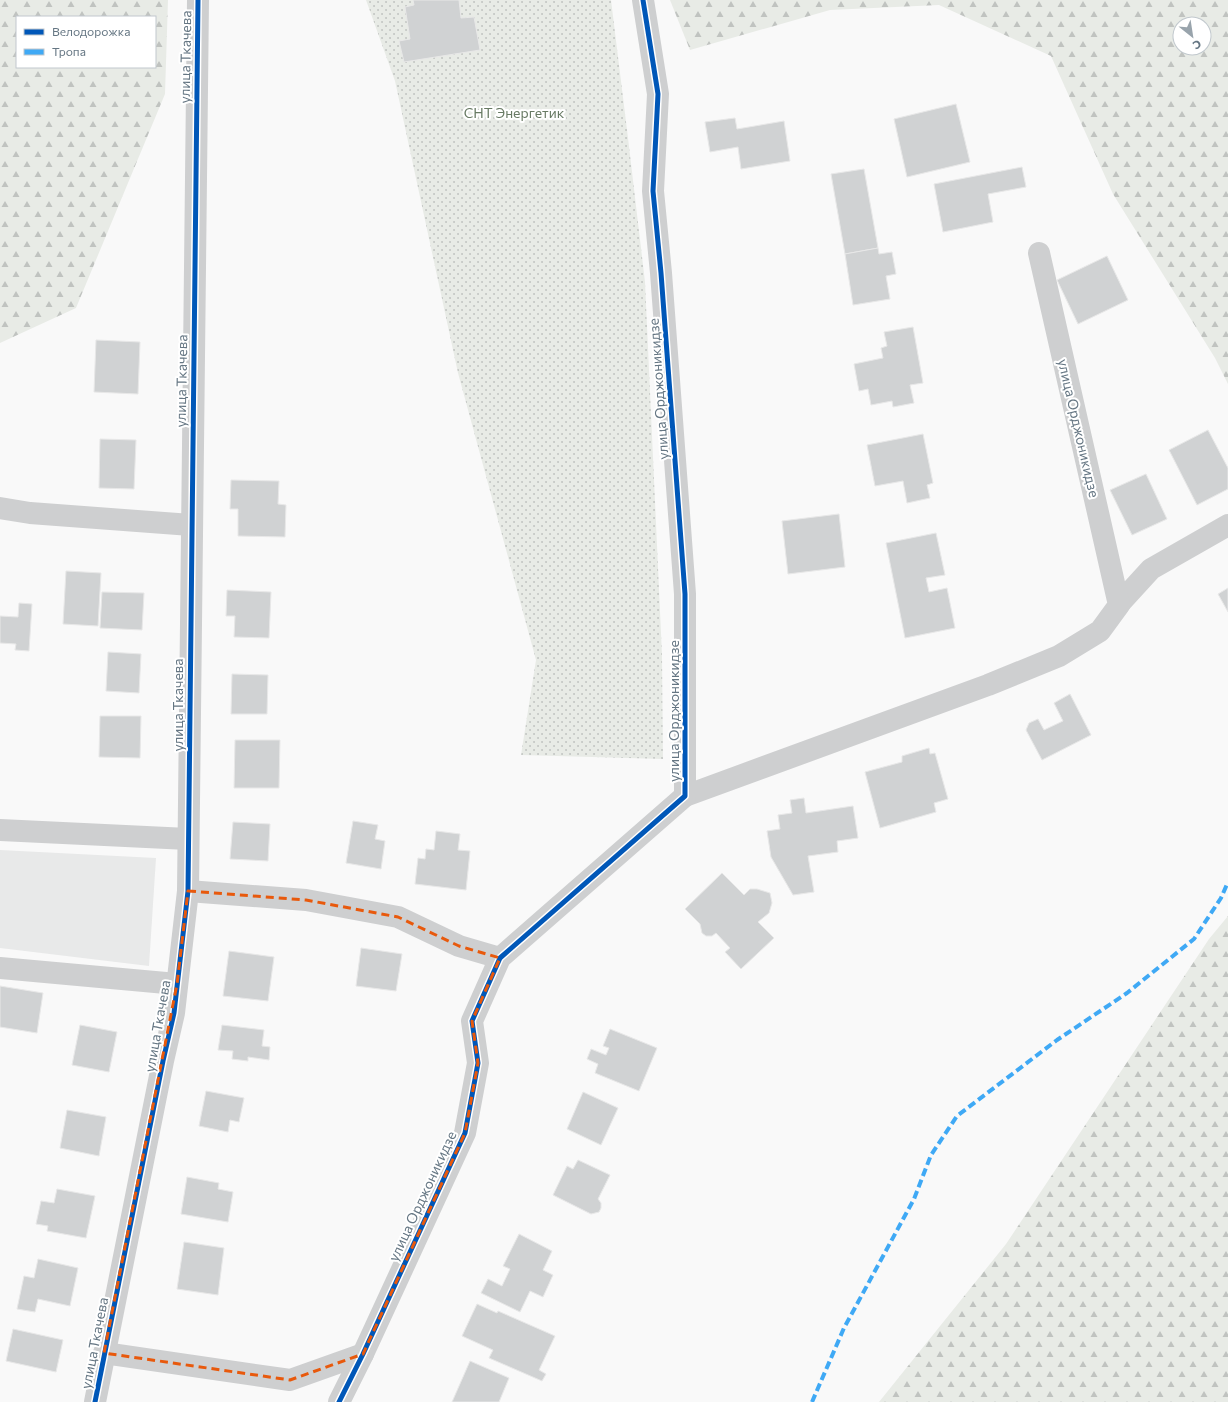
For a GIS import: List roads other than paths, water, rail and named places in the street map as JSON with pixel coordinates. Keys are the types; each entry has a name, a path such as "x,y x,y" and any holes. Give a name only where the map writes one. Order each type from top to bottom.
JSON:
{"street":[{"name":"улица Ткачева","path":"95,1402 163,1061 174,1013 188,890 198,0"},
{"name":"улица Орджоникидзе","path":"643,0 658,94 653,191 661,273 685,594 685,796"},
{"name":"улица Орджоникидзе","path":"1039,253 1119,604"},
{"path":"0,508 30,513 191,525"},
{"name":"улица Орджоникидзе","path":"339,1402 363,1354 465,1133 478,1063 472,1021 500,958 685,796 988,685 1059,656 1100,631 1119,604 1151,570 1228,524"},
{"path":"0,830 188,839"},
{"path":"188,890 306,900 398,917 459,946 500,958"},
{"path":"0,968 177,984"},
{"path":"104,1353 290,1380 363,1354"}],"park label":[{"name":"СНТ Энергетик","path":"514,112"}]}
